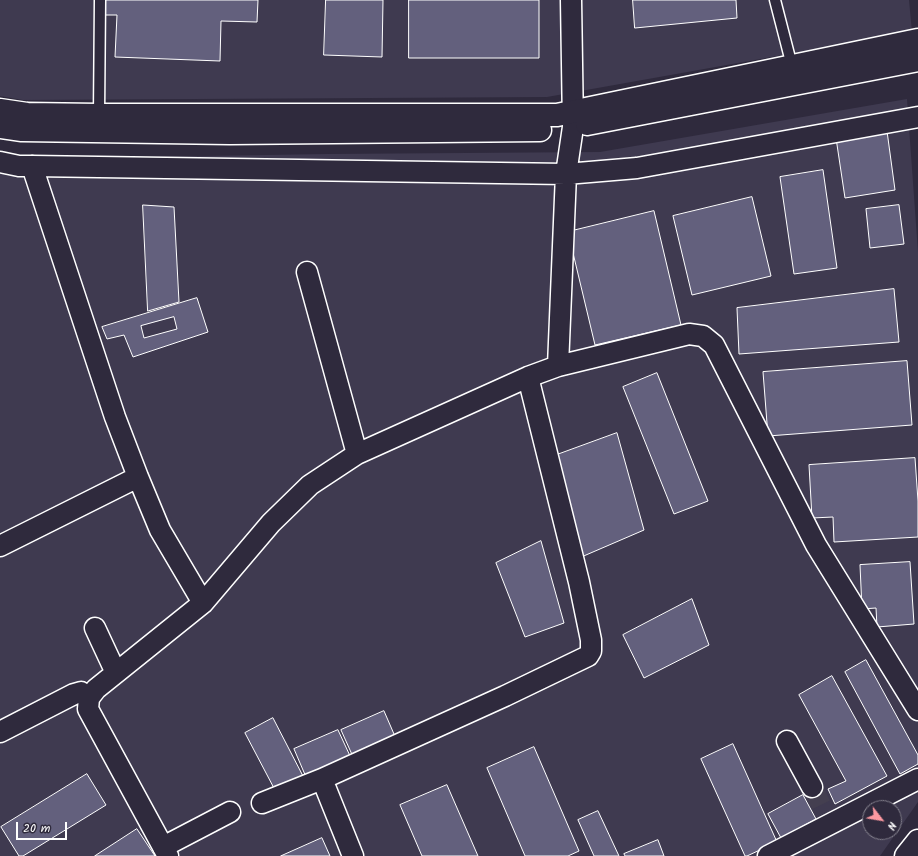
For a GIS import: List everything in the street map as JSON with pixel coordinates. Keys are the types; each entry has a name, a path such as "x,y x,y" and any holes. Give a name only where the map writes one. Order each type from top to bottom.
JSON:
{"street":[{"path":"558,366 566,174 572,120 571,0"},
{"path":"0,127 22,130 230,133 554,130 572,120 792,66 918,40"},
{"path":"0,110 27,114 99,115 557,115 572,120 918,60"},
{"path":"0,162 19,166 566,174 638,168 918,117"},
{"path":"32,166 115,417 138,477 160,530 203,603"},
{"path":"307,272 357,454"},
{"path":"230,812 165,851 88,709 89,698 96,689 203,603 271,523 310,485 357,454 528,377 558,366 689,334 703,336 714,345 816,545 918,710"},
{"path":"262,803 322,779 505,696 588,656 591,651 591,640 528,377"},
{"path":"0,546 138,477"},
{"path":"95,628 116,673"},
{"path":"0,732 74,694 81,692 89,698"},
{"path":"787,741 812,787"},
{"path":"322,779 353,856"},
{"path":"768,856 827,817 918,779"},
{"path":"906,856 918,841"}],"lane":[{"path":"99,115 100,0"},
{"path":"775,0 792,66"}],"shaded area":[{"path":"0,0 909,0 912,32 547,97 23,100 0,96"},
{"path":"907,99 918,252 918,802 902,825 902,800 862,800 862,840 891,840 880,856 0,856 0,155 18,159 327,154 600,152"}],"building":[{"path":"106,0 258,0 257,22 221,21 220,61 115,57 117,15 105,15"},
{"path":"326,0 383,0 382,57 324,55"},
{"path":"409,0 539,0 539,58 409,58"},
{"path":"633,0 736,0 737,18 635,28"},
{"path":"887,131 895,190 845,198 836,138"},
{"path":"823,170 837,268 794,274 780,177"},
{"path":"752,197 771,276 692,295 673,216"},
{"path":"143,205 174,207 179,302 148,311"},
{"path":"899,205 904,244 870,248 866,209"},
{"path":"654,211 681,325 595,345 568,232"},
{"path":"894,289 899,342 739,354 737,308"},
{"path":"197,298 208,332 133,357 124,335 107,339 102,327","holes":["174,317 177,329 144,338 141,326"]},
{"path":"907,361 912,425 768,436 763,372"},
{"path":"657,373 708,501 674,514 623,387"},
{"path":"617,433 644,530 579,558 554,456"},
{"path":"915,458 918,501 918,537 834,542 833,517 812,518 809,465"},
{"path":"541,541 564,623 525,637 496,563"},
{"path":"910,562 914,624 877,627 876,608 862,609 860,565"},
{"path":"692,599 709,645 644,678 623,635"},
{"path":"866,660 918,755 918,764 900,774 845,672"},
{"path":"832,676 887,776 835,804 828,789 846,781 799,695"},
{"path":"384,711 397,741 354,759 341,730"},
{"path":"273,718 304,778 276,792 245,733"},
{"path":"338,730 351,758 306,777 294,749"},
{"path":"733,744 777,842 747,856 745,856 701,759"},
{"path":"534,747 579,851 568,856 525,856 487,768"},
{"path":"87,774 106,805 23,856 19,856 1,827"},
{"path":"447,785 478,856 422,856 400,805"},
{"path":"803,795 816,819 781,838 768,814"},
{"path":"598,811 619,856 594,856 578,820"},
{"path":"137,829 155,856 95,856"},
{"path":"322,838 330,856 281,856"},
{"path":"658,840 664,856 625,856 624,854"}],"tunnel":[{"path":"812,787 823,809"}]}
